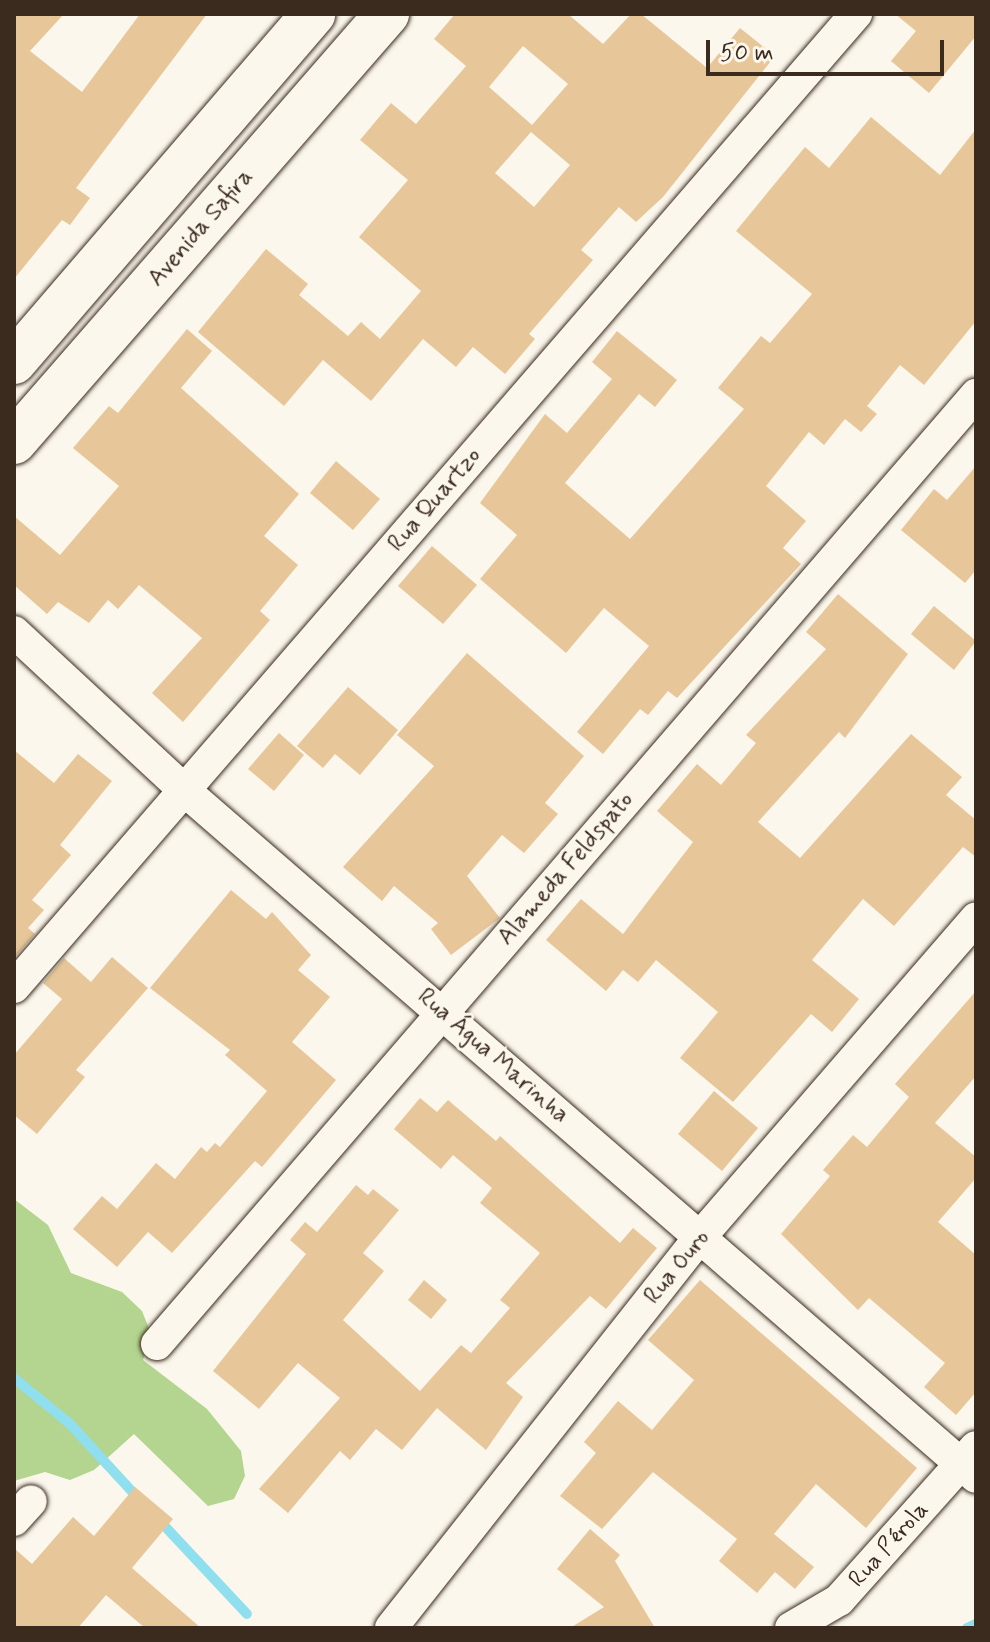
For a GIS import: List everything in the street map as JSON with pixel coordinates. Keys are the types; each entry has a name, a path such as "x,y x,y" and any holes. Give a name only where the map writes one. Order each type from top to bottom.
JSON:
{"street":[{"path":"14,362 313,14"},
{"name":"Avenida Safira","path":"14,442 387,14"},
{"name":"Rua Quartzo","path":"14,987 856,14"},
{"name":"Alameda Feldspato","path":"157,1344 976,395"},
{"name":"Rua Água Marinha","path":"14,632 184,790 701,1236 971,1463"},
{"name":"Rua Ouro","path":"391,1628 701,1236 976,918"},
{"name":"Rua Pérola","path":"791,1628 839,1600 971,1463"}],"green space":[{"path":"14,1199 48,1225 71,1273 122,1292 142,1311 152,1336 143,1360 207,1409 241,1451 245,1476 234,1499 208,1506 134,1434 94,1470 70,1480 45,1472 14,1481"}],"building":[{"path":"14,14 64,14 30,51 82,92 140,14 207,14 76,188 90,198 70,225 62,220 14,279"},
{"path":"455,14 568,14 603,44 631,14 641,14 707,68 740,28 775,56 663,197 636,222 619,207 581,250 593,260 529,334 535,339 505,374 473,347 456,367 423,339 371,401 323,360 284,406 198,332 266,249 308,284 299,295 348,336 361,322 380,339 421,291 359,237 408,180 360,140 391,103 416,124 466,66 434,39","holes":["523,46 568,84 532,125 489,87","531,132 570,165 534,207 495,173"]},
{"path":"895,14 976,14 976,36 929,93 891,61 916,31"},
{"path":"871,117 940,175 976,129 976,321 924,385 900,365 867,406 877,414 861,432 845,419 824,445 809,432 766,486 806,521 783,548 801,564 677,698 668,691 648,715 640,709 603,754 577,732 649,646 604,608 566,653 480,579 517,535 480,503 545,414 567,433 612,379 592,362 617,331 677,380 655,407 639,394 565,483 630,539 744,409 718,388 761,336 770,343 812,294 736,231 805,147 829,168"},
{"path":"187,329 212,351 181,388 299,494 264,536 298,565 260,611 270,620 183,722 152,693 202,638 139,585 118,609 108,600 89,623 58,602 47,614 14,585 14,516 60,555 119,486 73,448 109,406 118,413"},
{"path":"336,461 380,499 353,530 310,493"},
{"path":"976,466 976,570 965,583 901,530 934,489 947,500"},
{"path":"432,546 477,585 443,624 398,586"},
{"path":"838,594 908,654 845,738 839,732 758,822 800,858 911,734 962,777 946,795 976,820 976,857 963,847 894,926 863,899 812,960 859,999 832,1032 811,1014 733,1102 680,1058 718,1012 656,960 638,982 623,970 606,991 546,940 581,899 623,934 693,842 657,811 697,764 721,785 756,743 746,735 826,649 806,632"},
{"path":"934,606 976,641 954,670 911,634"},
{"path":"467,653 584,756 545,803 558,814 524,853 502,835 467,876 500,918 451,955 431,929 438,923 394,886 382,901 343,867 434,766 397,735"},
{"path":"348,687 398,730 360,775 335,754 323,768 297,746"},
{"path":"279,733 304,755 274,791 248,769"},
{"path":"14,750 54,783 78,754 112,781 60,845 71,855 32,900 44,910 28,928 35,934 14,958"},
{"path":"231,890 266,919 272,912 311,955 298,970 330,997 292,1042 336,1080 262,1167 255,1161 172,1253 148,1232 117,1267 73,1229 102,1196 117,1209 156,1163 175,1179 201,1147 207,1152 215,1143 220,1147 267,1091 225,1055 230,1050 150,988"},
{"path":"112,957 148,988 76,1070 85,1077 37,1134 14,1115 14,1055 62,999 43,983 64,958 91,982"},
{"path":"976,991 976,1076 935,1123 976,1157 976,1178 938,1222 976,1255 976,1392 956,1415 924,1387 945,1363 869,1298 858,1310 781,1234 830,1176 823,1170 853,1135 867,1147 909,1097 895,1084"},
{"path":"714,1091 758,1128 722,1171 678,1134"},
{"path":"420,1098 437,1112 448,1100 496,1141 500,1136 620,1243 633,1228 657,1248 606,1309 590,1296 506,1383 523,1397 486,1450 437,1408 402,1450 376,1429 350,1460 340,1451 288,1513 259,1489 340,1398 298,1363 259,1409 213,1371 306,1254 290,1240 305,1222 317,1232 356,1185 368,1195 373,1189 399,1210 363,1253 384,1271 343,1320 420,1391 461,1345 471,1353 510,1308 500,1300 540,1253 480,1203 492,1188 453,1155 441,1169 394,1129"},
{"path":"424,1280 447,1300 431,1319 408,1300"},
{"path":"700,1280 917,1468 866,1528 816,1484 774,1534 814,1567 795,1589 775,1572 757,1593 719,1561 737,1539 653,1472 602,1529 560,1496 596,1453 584,1442 618,1401 652,1430 694,1380 648,1340"},
{"path":"135,1487 173,1519 132,1568 201,1628 145,1628 106,1595 78,1628 14,1628 14,1548 32,1564 73,1517 94,1536"},
{"path":"590,1529 620,1555 615,1561 655,1628 570,1628 604,1607 557,1569"}],"waterway":[{"path":"14,1378 70,1424 139,1499"},
{"path":"158,1519 247,1614"},
{"path":"967,1628 976,1624"}]}
